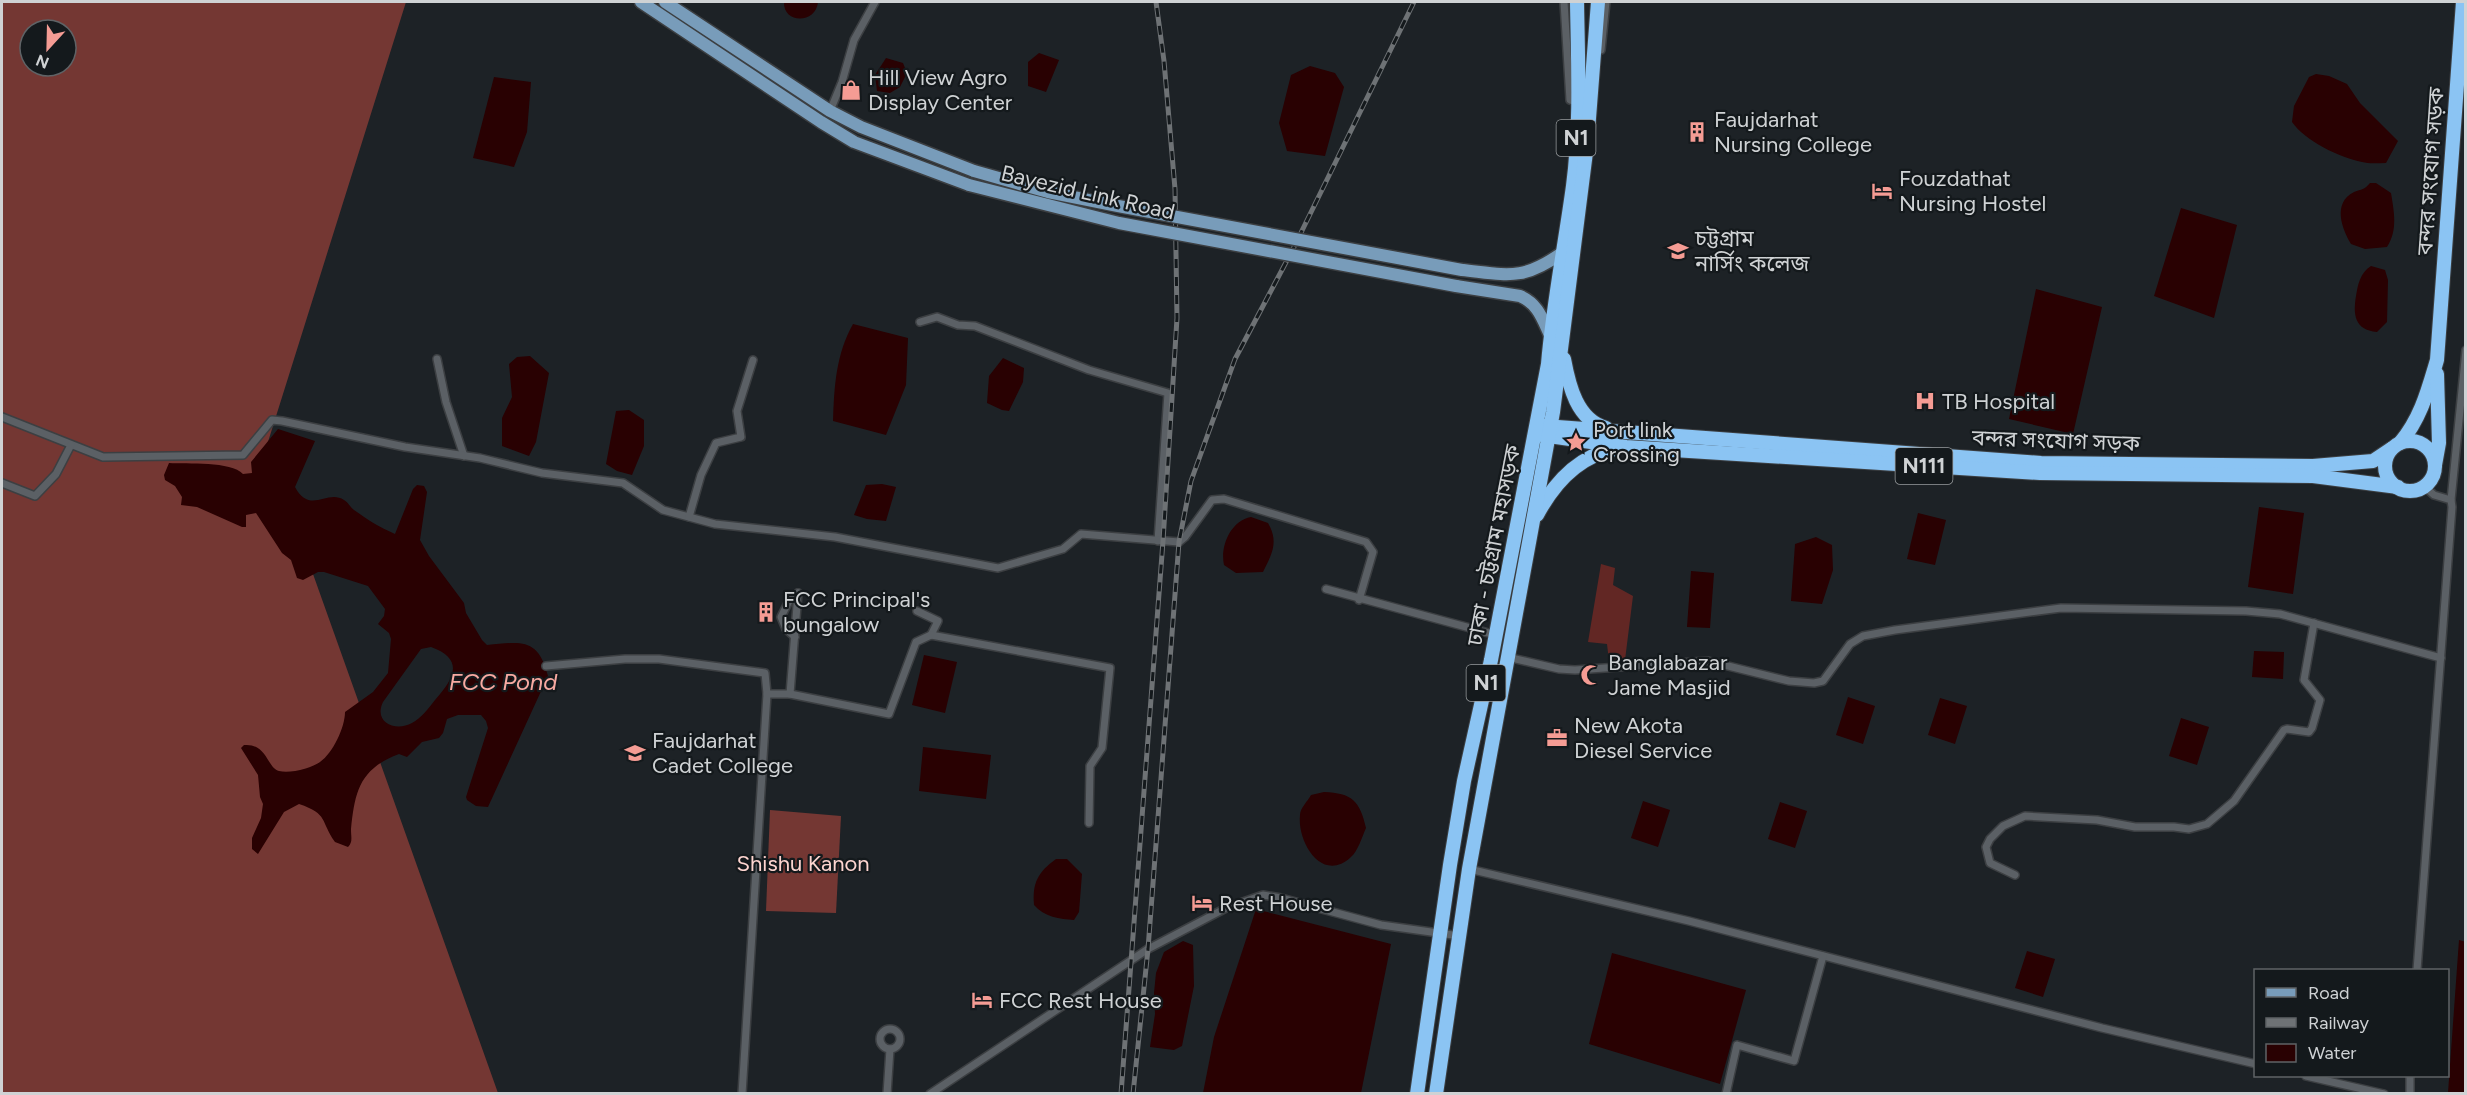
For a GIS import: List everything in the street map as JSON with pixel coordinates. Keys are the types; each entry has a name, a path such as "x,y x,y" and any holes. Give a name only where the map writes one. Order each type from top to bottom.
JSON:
{"highway":[{"name":"ঢাকা - চট্টগ্রাম মহাসড়ক","path":"1417,1094 1464,781 1562,345 1587,144 1577,2"},
{"name":"ঢাকা - চট্টগ্রাম মহাসড়ক","path":"1436,1094 1468,869 1530,531 1543,431 1550,335 1598,2"},
{"name":"বন্দর সংযোগ সড়ক","path":"1626,440 2041,463 2313,466 2373,461 2396,446 2411,430 2422,409 2437,360 2463,2"},
{"path":"1562,345 1568,381 1589,420 1626,440"},
{"path":"2424,486 2434,471 2439,443 2437,360"},
{"name":"বন্দর সংযোগ সড়ক","path":"1543,431 1626,440 2040,473 2313,476 2398,488"},
{"path":"1530,531 1544,503 1572,467 1626,440"},
{"path":"2398,488 2392,483 2385,470 2387,455 2396,446 2415,442 2422,444 2432,456 2434,471"},
{"name":"N111","path":"2398,488 2411,490 2424,486"}],"main road":[{"name":"Bayezid Link Road","path":"641,2 854,142 969,185 1119,223 1520,296 1529,300 1536,307 1550,335"},
{"name":"Bayezid Link Road","path":"665,2 830,111 861,127 974,171 1048,192 1462,270 1508,275 1534,270 1562,253"}],"street":[{"path":"830,111 842,82 854,40 875,2"},
{"path":"1564,2 1570,100 1585,103"},
{"path":"1587,144 1594,110 1606,2"},
{"path":"920,322 937,317 958,325 975,326 1089,370 1168,393 1158,541"},
{"path":"2417,969 2451,500 2466,350"},
{"path":"437,359 446,402 464,456"},
{"path":"689,517 701,475 716,443 741,437 737,411 753,360"},
{"path":"2,417 103,457 243,455 272,420 542,473 623,483 663,510 715,524 836,537 998,568 1063,549 1081,534 1179,542 1212,500 1224,499 1366,542 1373,552 1359,600"},
{"path":"2,483 35,496 56,474 71,445"},
{"path":"2424,486 2434,495 2451,500"},
{"path":"1326,589 1359,600 1496,635"},
{"path":"790,694 795,637 798,593 789,601 781,617 786,629 795,637"},
{"path":"1507,657 1559,669 1575,670 1708,661 1789,681 1814,683 1823,681 1850,644 1863,636 2061,608 2246,611 2280,614 2440,658"},
{"path":"917,611 940,617 932,635"},
{"path":"2015,875 1990,863 1986,847 1990,839 2003,826 2025,816 2097,820 2135,827 2189,829 2207,824 2215,818 2234,801 2284,730 2308,732 2312,728 2320,700 2304,680 2314,623"},
{"path":"767,694 790,694 889,714 916,642 932,635 1110,668 1102,748 1090,766 1089,823"},
{"path":"546,666 625,659 659,659 765,673 767,694 742,1094"},
{"path":"1468,869 1689,921 2102,1028 2254,1064"},
{"path":"930,1094 1148,949 1226,908 1263,895 1381,925 1460,936"},
{"path":"1726,1094 1737,1045 1794,1061 1823,956"},
{"path":"887,1094 890,1049"},
{"path":"2310,1077 2384,1094"},
{"path":"2410,1077 2410,1094"}],"shaded area":[{"path":"1601,564 1615,568 1613,585 1633,596 1625,660 1609,661 1607,644 1588,642"}],"green space":[{"path":"2,2 406,2 267,445 498,1093 2,1094"},
{"name":"Shishu Kanon","path":"770,810 841,816 836,913 766,911"}],"water":[{"path":"784,2 818,2 812,14 800,18 789,14"},
{"path":"1039,53 1059,60 1046,92 1028,86 1028,62"},
{"path":"886,58 903,63 907,73 900,87 890,93 877,91 875,75"},
{"path":"1310,66 1335,73 1344,87 1325,156 1287,151 1279,123 1291,75"},
{"path":"2316,74 2329,76 2347,84 2360,103 2398,141 2386,163 2365,163 2333,152 2314,142 2292,122 2294,106 2309,77"},
{"path":"494,77 531,82 527,132 514,167 473,158"},
{"path":"2370,183 2376,183 2391,193 2394,227 2387,247 2365,249 2351,244 2342,224 2341,209 2347,197"},
{"path":"2181,208 2237,225 2214,318 2154,296"},
{"path":"2371,266 2385,270 2388,280 2387,322 2377,332 2364,328 2359,324 2355,315 2359,283 2364,272"},
{"path":"2036,289 2102,307 2073,434 2009,419"},
{"path":"853,324 908,338 906,385 886,435 833,421 839,359"},
{"path":"530,356 549,373 536,442 529,456 502,446 502,418 512,397 509,364 517,357"},
{"path":"1003,358 1024,368 1023,382 1009,411 987,403 989,376"},
{"path":"629,410 644,420 644,446 632,475 617,471 606,464 616,411"},
{"name":"FCC Pond","path":"278,429 315,441 295,487 301,495 313,501 338,497 364,517 395,534 413,489 417,485 424,486 427,492 420,540 464,603 466,613 482,640 487,645 519,643 533,648 544,663 548,676 488,807 476,806 466,797 488,728 486,721 481,715 458,715 447,719 439,738 422,742 407,757 399,754 386,760 367,775 357,793 351,841 348,847 335,842 320,815 299,804 284,812 258,854 252,849 252,838 261,818 263,804 258,775 241,748 244,745 252,745 257,748 279,771 301,770 320,762 337,739 345,712 373,692 388,673 391,639 389,633 378,624 384,616 385,609 368,586 324,572 318,572 303,580 297,578 291,560 282,553 256,513 246,515 246,527 242,527 197,507 181,505 182,497 175,486 165,480 164,475 169,463 219,465 243,474 252,473 251,462","holes":["431,647 449,657 453,670 442,692 425,713 412,723 406,726 388,724 381,715 383,702 421,649"]},
{"path":"882,484 896,487 886,521 854,515 866,485"},
{"path":"2259,507 2304,513 2293,594 2248,587"},
{"path":"1918,513 1946,520 1935,565 1907,559"},
{"path":"1251,517 1268,523 1273,536 1273,548 1263,572 1236,573 1224,565 1225,543 1237,524"},
{"path":"1816,537 1832,545 1833,570 1822,604 1791,601 1795,544"},
{"path":"1691,571 1714,573 1710,628 1687,627"},
{"path":"2254,651 2284,652 2283,679 2252,677"},
{"path":"924,655 957,662 945,713 912,705"},
{"path":"1848,697 1875,706 1863,744 1836,735"},
{"path":"1940,698 1967,706 1955,744 1928,735"},
{"path":"2181,718 2209,727 2197,765 2169,756"},
{"path":"923,747 991,755 986,799 919,791"},
{"path":"1324,792 1342,794 1353,800 1361,811 1366,828 1358,848 1351,857 1340,864 1330,866 1321,863 1307,847 1300,826 1300,812 1311,795"},
{"path":"1643,801 1670,810 1658,847 1631,838"},
{"path":"1780,802 1807,811 1795,848 1768,839"},
{"path":"1056,859 1067,859 1082,874 1079,912 1074,920 1047,915 1034,905 1035,884 1041,873"},
{"path":"1256,909 1391,944 1361,1093 1203,1093 1214,1037"},
{"path":"2459,940 2466,942 2465,1093 2448,1093"},
{"path":"1183,941 1193,945 1194,986 1182,1046 1174,1050 1150,1047 1155,1014 1156,973 1164,952"},
{"path":"2027,951 2055,959 2043,997 2015,988"},
{"path":"1612,953 1746,990 1720,1084 1589,1044"}],"railway":[{"path":"1121,1094 1163,541 1177,318 1175,189 1164,61 1156,2"},
{"path":"1133,1094 1148,949 1179,542 1191,481 1235,359 1293,249 1414,2"}],"place":[{"name":"Hill View Agro Display Center","path":"851,90"},
{"name":"Faujdarhat Nursing College","path":"1697,132"},
{"name":"Fouzdathat Nursing Hostel","path":"1882,191"},
{"name":"চট্টগ্রাম নার্সিং কলেজ","path":"1678,251"},
{"name":"TB Hospital","path":"1925,401"},
{"name":"Port link Crossing","path":"1576,442"},
{"name":"FCC Principal's bungalow","path":"766,612"},
{"name":"Banglabazar Jame Masjid","path":"1591,675"},
{"name":"New Akota Diesel Service","path":"1557,738"},
{"name":"Faujdarhat Cadet College","path":"635,753"},
{"name":"Rest House","path":"1202,903"},
{"name":"FCC Rest House","path":"982,1000"}]}
